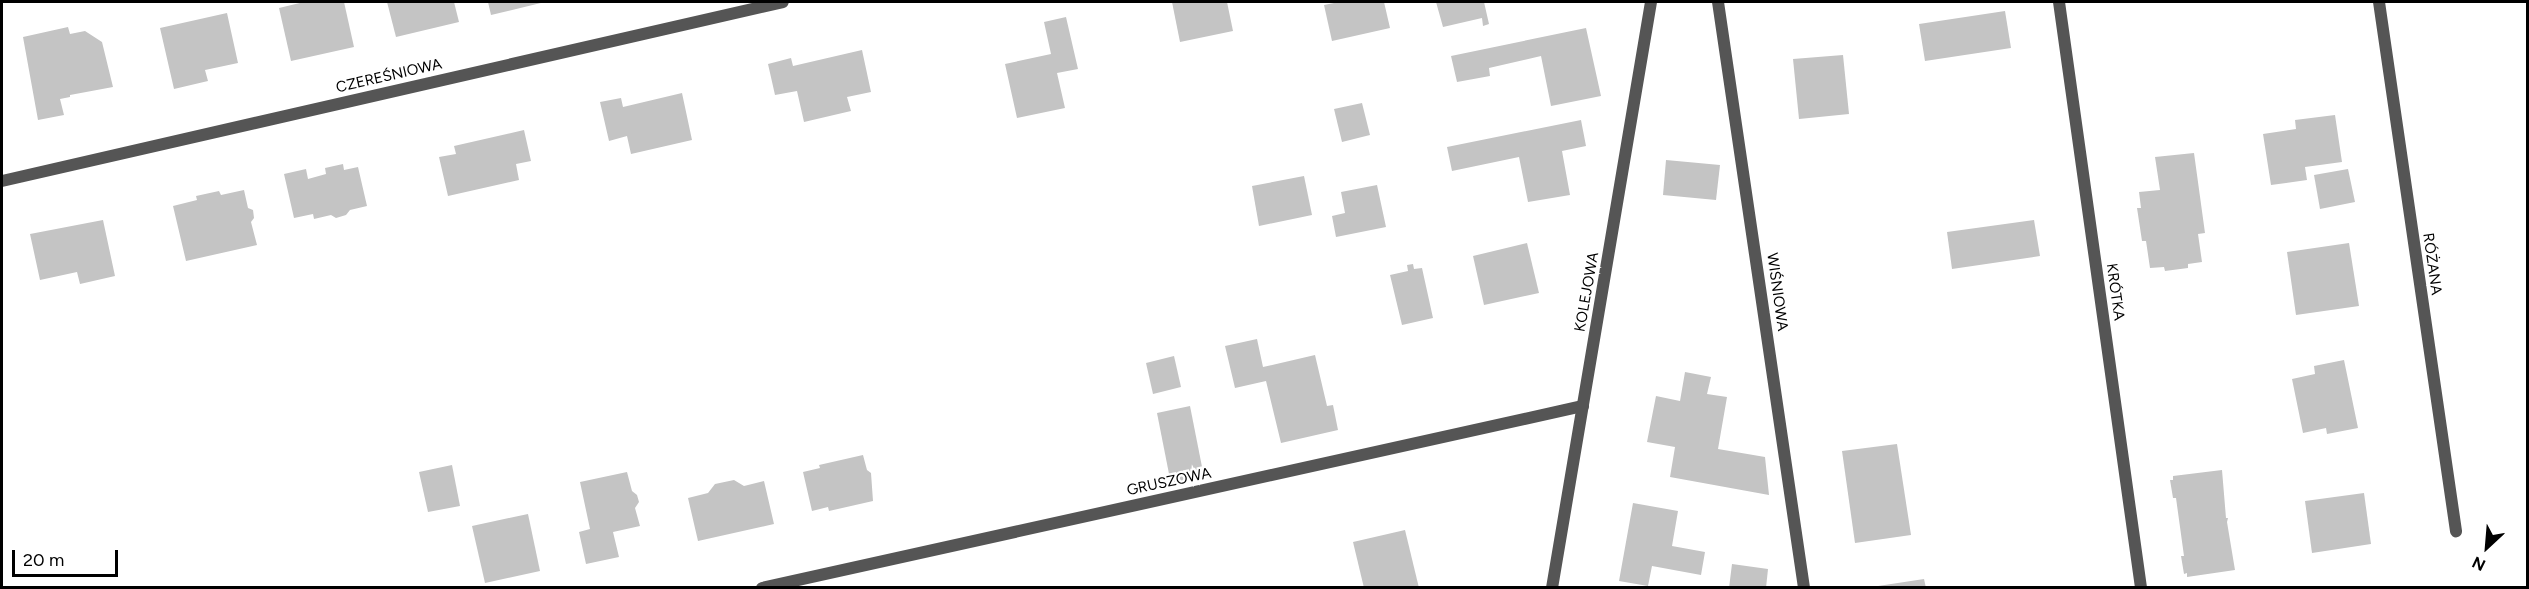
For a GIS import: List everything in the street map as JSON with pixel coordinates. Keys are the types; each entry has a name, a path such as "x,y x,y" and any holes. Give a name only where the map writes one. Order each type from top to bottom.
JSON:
{"street":[{"name":"CZEREŚNIOWA","path":"2,181 783,2"},
{"name":"KOLEJOWA","path":"1552,588 1651,2"},
{"name":"WIŚNIOWA","path":"1718,2 1804,588"},
{"name":"KRÓTKA","path":"2059,2 2141,588"},
{"name":"RÓŻANA","path":"2379,2 2456,531"},
{"name":"GRUSZOWA","path":"762,588 1583,406"}],"building":[{"path":"304,2 344,2 354,47 291,61 279,8"},
{"path":"387,2 454,2 459,22 396,37"},
{"path":"488,2 545,2 491,15"},
{"path":"1172,2 1227,2 1233,31 1180,42"},
{"path":"1339,2 1384,2 1390,28 1332,41 1324,5"},
{"path":"1436,2 1484,2 1489,24 1483,26 1482,18 1443,27"},
{"path":"2005,11 2011,48 1925,61 1919,24"},
{"path":"227,13 238,63 205,70 208,81 174,89 160,28"},
{"path":"1066,17 1078,69 1057,73 1065,108 1017,118 1005,64 1051,54 1044,22"},
{"path":"68,27 70,34 85,31 102,42 113,87 60,99 64,115 38,120 23,37"},
{"path":"1586,28 1601,96 1551,106 1541,56 1489,68 1490,76 1457,82 1451,56"},
{"path":"862,50 871,92 847,97 851,111 804,122 797,91 775,95 768,64 791,58 793,66"},
{"path":"1843,55 1849,114 1799,119 1793,59"},
{"path":"682,93 692,140 631,154 627,136 609,141 600,102 621,98 623,107"},
{"path":"1362,103 1370,135 1342,142 1334,109"},
{"path":"2335,115 2342,162 2305,167 2307,180 2271,185 2263,134 2296,129 2295,120"},
{"path":"1581,120 1586,146 1562,151 1570,195 1528,202 1519,157 1452,171 1447,147"},
{"path":"524,130 531,161 516,164 519,180 448,196 439,157 456,154 454,146"},
{"path":"2194,153 2205,233 2198,234 2202,262 2188,264 2188,268 2165,271 2164,267 2150,268 2146,241 2142,241 2137,208 2141,208 2139,192 2160,190 2155,157"},
{"path":"1666,160 1720,165 1716,200 1663,195"},
{"path":"343,164 344,170 358,167 367,206 350,210 346,215 336,218 331,215 314,219 313,214 294,218 284,174 306,169 308,179 326,174 325,168"},
{"path":"2348,169 2355,202 2320,209 2314,175"},
{"path":"1304,176 1312,215 1259,226 1252,186"},
{"path":"1377,185 1386,227 1336,237 1332,216 1345,213 1341,192"},
{"path":"244,190 248,208 253,210 254,218 251,222 257,245 186,261 173,206 197,200 196,196 219,191 221,195"},
{"path":"103,220 115,276 80,284 77,272 40,280 30,234"},
{"path":"2034,220 2040,256 1952,269 1947,232"},
{"path":"1527,243 1539,293 1484,305 1473,256"},
{"path":"2349,243 2359,306 2296,315 2287,252"},
{"path":"1413,264 1414,269 1422,268 1433,318 1402,325 1390,275 1408,271 1407,265"},
{"path":"1257,339 1263,367 1315,355 1327,406 1333,405 1338,430 1281,443 1266,381 1235,388 1225,346"},
{"path":"1174,356 1181,387 1153,394 1146,363"},
{"path":"2344,360 2358,428 2327,434 2326,428 2303,433 2292,379 2315,374 2314,366"},
{"path":"1685,372 1711,377 1707,394 1727,397 1718,449 1765,457 1769,495 1670,477 1675,447 1647,442 1656,396 1680,401"},
{"path":"1190,406 1204,477 1171,484 1157,413"},
{"path":"1897,444 1911,535 1855,543 1842,451"},
{"path":"863,455 867,470 871,473 873,501 829,511 828,507 812,511 803,472 820,468 819,465"},
{"path":"452,465 460,506 428,512 419,472"},
{"path":"2222,470 2226,518 2228,518 2235,570 2187,577 2187,573 2184,574 2181,556 2184,556 2176,498 2173,498 2170,480 2173,480 2173,476"},
{"path":"627,472 632,491 637,495 639,502 635,508 640,526 613,532 619,557 586,564 579,532 590,529 580,482"},
{"path":"734,480 744,486 764,481 774,524 698,541 688,498 708,493 715,484"},
{"path":"2364,493 2371,544 2312,553 2305,501"},
{"path":"1633,503 1678,511 1672,546 1705,552 1701,575 1652,566 1648,586 1619,581"},
{"path":"528,514 540,571 485,583 472,526"},
{"path":"1405,530 1419,588 1364,588 1353,542"},
{"path":"1732,564 1768,569 1766,588 1729,588"},
{"path":"1924,579 1926,588 1878,588 1878,586"}]}
